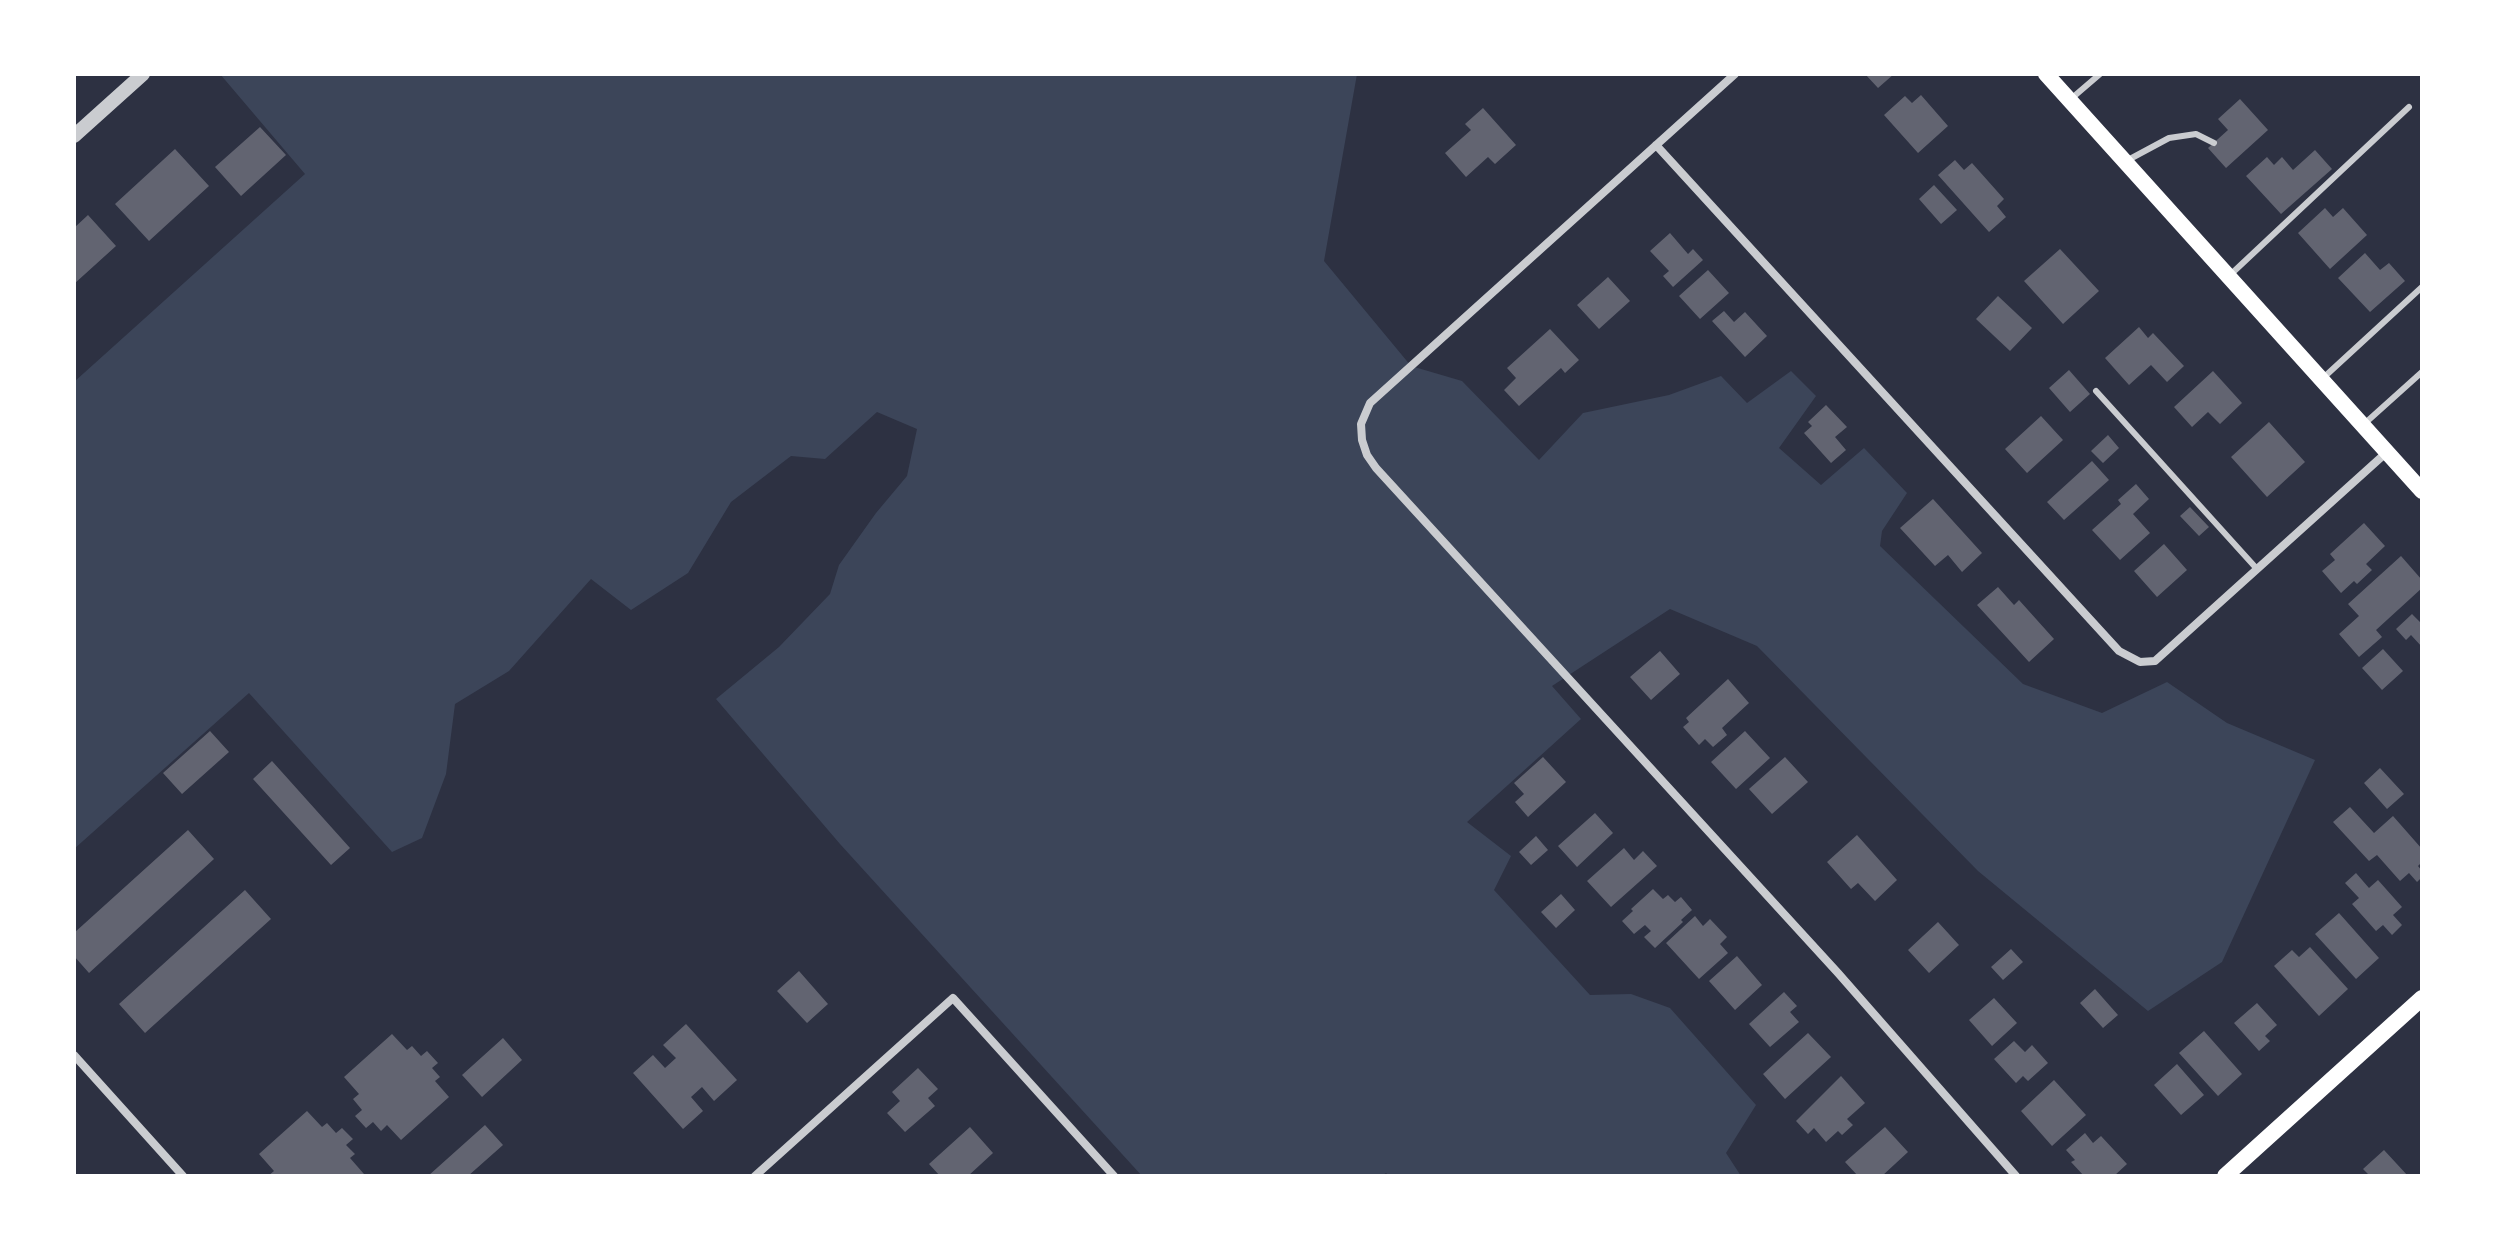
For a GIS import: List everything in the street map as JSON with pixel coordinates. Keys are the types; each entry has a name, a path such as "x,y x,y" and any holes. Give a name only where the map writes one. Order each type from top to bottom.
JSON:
{"main road":[{"path":"2046,74 2421,489"},
{"path":"2225,1176 2422,998"}],"street":[{"path":"74,136 143,74"},
{"path":"1735,74 1370,403 1361,424 1362,440 1376,468 1838,973 2016,1176"},
{"path":"1656,145 2119,651 2140,662 2155,661 2387,452"},
{"path":"755,1176 953,998 1114,1176"},
{"path":"74,1055 183,1176"}],"lane":[{"path":"2069,100 2100,74"},
{"path":"2229,276 2409,107"},
{"path":"2125,162 2169,138 2196,134 2214,143"},
{"path":"2322,379 2422,287"},
{"path":"2363,425 2422,372"},
{"path":"2096,391 2257,569"}],"shaded area":[{"path":"220,74 1357,74 1324,261 1411,366 1462,381 1539,460 1583,413 1669,395 1721,376 1747,403 1791,371 1816,396 1779,448 1821,485 1864,448 1907,493 1882,531 1880,546 2023,684 2102,713 2167,682 2227,723 2315,760 2222,962 2148,1011 1978,871 1757,646 1670,609 1552,686 1581,719 1467,822 1511,856 1494,890 1590,995 1631,994 1670,1008 1756,1105 1726,1153 1741,1176 1389,1176 1386,1173 1382,1176 1142,1176 840,844 716,699 779,647 830,594 839,565 907,476 917,429 877,412 825,459 791,456 731,502 688,573 631,610 591,579 509,671 455,704 446,774 422,838 392,852 249,693 74,849 74,382 305,174"}],"building":[{"path":"1865,74 1894,74 1878,88"},
{"path":"1921,95 1948,126 1918,153 1884,115 1905,96 1912,103"},
{"path":"2240,99 2268,130 2226,168 2208,148 2228,130 2218,119"},
{"path":"1483,108 1516,145 1495,164 1488,157 1466,177 1445,153 1471,130 1465,124"},
{"path":"260,127 286,155 241,196 215,167"},
{"path":"175,149 209,186 149,241 115,204"},
{"path":"2315,150 2332,169 2281,214 2246,176 2267,157 2274,165 2282,157 2293,170"},
{"path":"1955,160 1964,170 1972,163 2004,199 1997,206 2006,217 1989,232 1938,175"},
{"path":"1934,185 1957,210 1941,224 1919,199"},
{"path":"2325,208 2333,217 2343,208 2367,235 2330,269 2298,233"},
{"path":"88,215 116,246 74,284 74,228"},
{"path":"1670,233 1688,254 1693,249 1703,260 1673,287 1663,276 1669,271 1650,251"},
{"path":"2060,249 2099,291 2063,324 2024,281"},
{"path":"2365,253 2380,270 2389,263 2405,281 2370,312 2338,278"},
{"path":"1708,270 1729,293 1700,319 1679,296"},
{"path":"1608,277 1630,301 1599,329 1577,305"},
{"path":"1998,296 2032,328 2010,351 1976,319"},
{"path":"1724,311 1734,322 1745,312 1767,336 1745,357 1712,321"},
{"path":"2139,327 2148,338 2153,333 2184,366 2167,382 2151,365 2129,385 2105,358"},
{"path":"1550,329 1579,360 1565,373 1561,368 1519,406 1504,390 1516,378 1507,368"},
{"path":"2069,370 2090,394 2070,412 2049,388"},
{"path":"2213,371 2242,403 2220,424 2208,412 2192,427 2174,407"},
{"path":"1826,405 1847,427 1835,437 1846,450 1831,463 1804,433 1812,426 1808,422"},
{"path":"2041,416 2063,440 2027,473 2005,449"},
{"path":"2269,422 2305,462 2267,497 2231,457"},
{"path":"2108,435 2119,448 2103,463 2091,451"},
{"path":"2092,461 2109,480 2064,520 2047,502"},
{"path":"2136,484 2149,499 2133,514 2150,533 2120,560 2092,530 2121,504 2118,500"},
{"path":"1933,499 1982,553 1962,572 1948,555 1935,566 1900,528"},
{"path":"2190,507 2209,527 2199,536 2180,516"},
{"path":"2364,523 2385,546 2366,564 2372,570 2341,593 2322,571 2335,560 2330,554"},
{"path":"2164,544 2187,570 2157,597 2134,571"},
{"path":"2401,556 2422,580 2422,588 2376,630 2382,637 2359,657 2339,634 2359,616 2348,604"},
{"path":"1998,587 2014,605 2019,600 2054,639 2029,662 1977,605"},
{"path":"2412,614 2422,624 2422,647 2411,635 2406,640 2396,629"},
{"path":"2383,649 2403,671 2382,690 2362,668"},
{"path":"1660,651 1680,674 1651,700 1630,677"},
{"path":"1728,679 1749,703 1722,728 1727,735 1713,747 1705,739 1699,745 1683,727 1689,722 1686,718"},
{"path":"210,731 229,752 182,794 163,773"},
{"path":"1745,731 1770,758 1736,789 1711,762"},
{"path":"1543,757 1566,782 1528,817 1515,802 1524,794 1514,783"},
{"path":"1785,757 1808,782 1772,814 1749,789"},
{"path":"272,761 350,848 331,865 253,779"},
{"path":"2380,768 2404,794 2387,809 2364,783"},
{"path":"2350,807 2374,833 2393,816 2422,849 2422,862 2418,866 2422,877 2417,882 2409,873 2400,881 2377,855 2369,861 2333,822"},
{"path":"1595,813 1613,833 1577,867 1558,846"},
{"path":"188,830 214,859 89,973 74,956 74,933"},
{"path":"1857,835 1897,880 1875,901 1858,883 1851,889 1827,862"},
{"path":"1536,836 1548,850 1531,865 1519,852"},
{"path":"1624,848 1634,860 1643,851 1657,866 1611,907 1587,881"},
{"path":"2356,873 2369,888 2378,880 2402,907 2393,915 2402,925 2392,935 2383,925 2376,931 2352,904 2359,898 2345,883"},
{"path":"1653,889 1663,899 1668,895 1675,902 1681,897 1692,910 1655,948 1644,937 1651,931 1645,925 1634,934 1622,921"},
{"path":"245,890 271,919 145,1033 119,1004"},
{"path":"1561,894 1575,910 1556,928 1541,912"},
{"path":"2339,913 2379,958 2356,979 2315,934"},
{"path":"1695,916 1703,926 1710,919 1727,937 1720,944 1728,953 1699,979 1666,943"},
{"path":"1938,922 1959,945 1929,973 1908,950"},
{"path":"2310,947 2348,989 2319,1016 2274,966 2292,950 2299,957"},
{"path":"2011,949 2023,962 2003,980 1991,967"},
{"path":"1737,956 1762,985 1735,1010 1709,981"},
{"path":"799,971 828,1004 807,1023 777,991"},
{"path":"2095,989 2118,1015 2103,1028 2080,1003"},
{"path":"1784,992 1797,1006 1790,1012 1799,1022 1770,1047 1749,1024"},
{"path":"1994,998 2017,1023 1992,1046 1969,1020"},
{"path":"2257,1003 2277,1025 2265,1036 2270,1041 2259,1051 2234,1023"},
{"path":"686,1024 737,1080 714,1101 702,1087 691,1097 703,1111 683,1129 633,1073 653,1055 665,1068 676,1058 663,1045"},
{"path":"2204,1031 2242,1074 2218,1096 2179,1053"},
{"path":"1808,1033 1831,1057 1785,1099 1763,1074"},
{"path":"392,1034 407,1050 412,1046 421,1056 427,1051 438,1063 432,1068 440,1077 435,1081 449,1097 401,1140 387,1125 381,1131 373,1122 366,1128 355,1116 362,1110 353,1099 359,1094 344,1077"},
{"path":"503,1038 522,1060 482,1097 462,1075"},
{"path":"2014,1041 2025,1052 2032,1045 2048,1063 2028,1081 2023,1076 2016,1083 1994,1059"},
{"path":"2177,1064 2204,1095 2181,1115 2154,1085"},
{"path":"918,1068 938,1089 928,1098 935,1106 905,1132 887,1113 900,1101 892,1092"},
{"path":"1841,1076 1865,1103 1847,1119 1853,1125 1842,1135 1838,1131 1826,1142 1814,1128 1808,1134 1796,1121"},
{"path":"2054,1080 2086,1115 2052,1146 2021,1111"},
{"path":"307,1111 322,1127 327,1123 336,1133 342,1128 353,1139 346,1145 355,1154 350,1158 364,1174 268,1176 274,1171 259,1154"},
{"path":"485,1125 503,1145 468,1176 428,1176"},
{"path":"970,1127 993,1153 968,1176 940,1176 929,1164"},
{"path":"1885,1127 1908,1152 1882,1176 1858,1176 1845,1162"},
{"path":"2085,1133 2093,1143 2101,1136 2127,1164 2114,1176 2084,1176 2071,1162 2075,1160 2066,1150"},
{"path":"2384,1150 2408,1176 2370,1176 2363,1169"}]}
